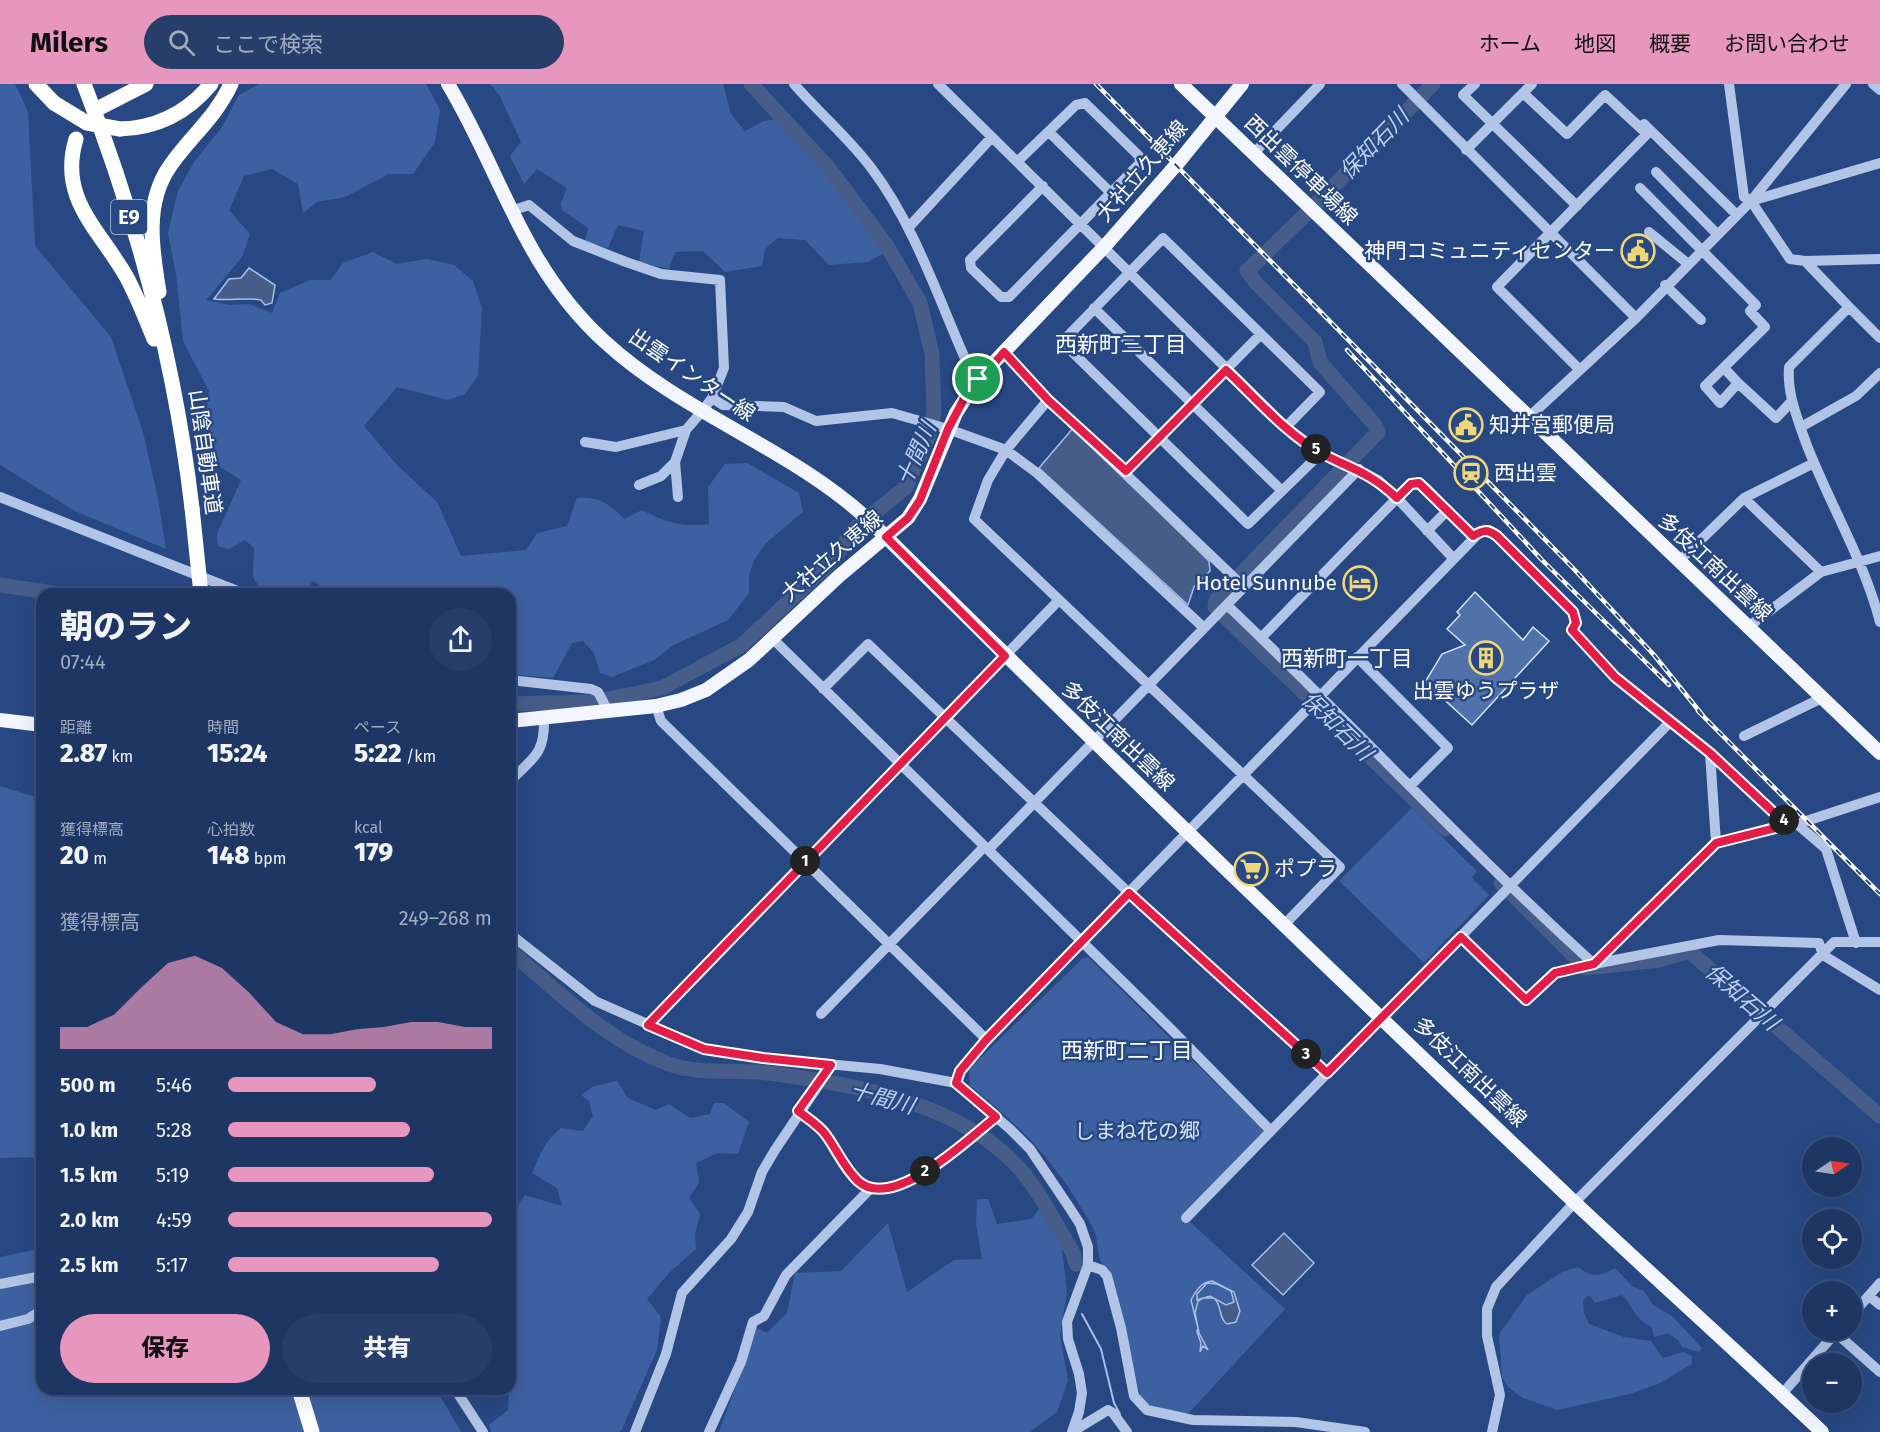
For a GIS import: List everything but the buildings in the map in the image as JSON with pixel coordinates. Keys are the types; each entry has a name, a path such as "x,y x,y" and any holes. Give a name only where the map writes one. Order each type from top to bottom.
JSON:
{"highway":[{"path":"36,84 54,103 87,123 120,129 136,128 167,120 194,103 211,84"},
{"name":"E9","path":"84,84 99,113"},
{"path":"99,113 146,84"},
{"path":"168,369 153,252 152,215 158,188 170,165 212,116 231,84"},
{"name":"山陰自動車道","path":"99,113 138,246 168,369 200,588"},
{"path":"76,139 70,168 75,194 88,220 118,263 138,298 168,369"},
{"name":"山陰自動車道","path":"190,508 196,588"},
{"path":"295,1395 305,1432"},
{"path":"301,1395 312,1432"}],"main road":[{"name":"出雲インター線","path":"448,84 466,113 531,252 561,295 603,340 637,368 707,404 856,509 886,537"},
{"name":"西出雲停車場線","path":"1180,84 1216,116 1524,415"},
{"name":"大社立久恵線","path":"516,720 656,706 706,690 749,660 908,518 920,500 948,429 978,379 1105,246 1242,84"},
{"name":"多伎江南出雲線","path":"1524,415 1824,697 1880,753"},
{"name":"多伎江南出雲線","path":"886,537 1005,656 1284,925 1575,1202 1822,1432"},
{"path":"0,720 36,724"}],"street":[{"path":"794,84 871,167 908,228 967,363 978,379"},
{"path":"938,84 1082,223 1128,272 1286,427 1321,453 1359,469 1378,480 1453,558"},
{"path":"1254,153 1320,84"},
{"path":"1402,84 1636,318"},
{"path":"1475,84 1463,95 1577,206"},
{"path":"1466,150 1493,126 1532,84"},
{"path":"1579,369 1497,287 1647,134 1604,84"},
{"path":"1728,84 1744,197 1751,201 1790,258 1805,261 1880,260"},
{"path":"1524,415 1636,318 1665,285 1751,201 1846,84"},
{"path":"1873,84 1880,90"},
{"path":"1523,93 1567,134 1605,95 1736,214"},
{"path":"1018,161 1076,105 1085,103 1139,156 1140,163 1009,297 1001,297 971,268 970,260 1043,186"},
{"path":"1049,132 1110,192"},
{"path":"908,228 992,137"},
{"path":"1751,201 1880,164"},
{"path":"1656,172 1717,234"},
{"path":"1640,188 1756,305 1750,311 1765,327 1705,386 1720,403 1738,383"},
{"path":"511,211 529,205 573,241 661,274 720,280 724,368 707,404 686,430 675,462 678,497"},
{"path":"1649,232 1687,263"},
{"path":"1286,427 1320,392 1163,237 1062,342 1248,524 1321,453"},
{"path":"1805,261 1880,338"},
{"path":"1665,285 1701,320"},
{"path":"1848,307 1789,367 1788,388 1814,462 1858,562 1880,622"},
{"path":"1094,308 1281,490"},
{"path":"1126,471 1261,334"},
{"path":"1004,352 1048,400 1126,471 1244,587"},
{"path":"1724,368 1776,418 1792,401"},
{"path":"1801,427 1857,396 1880,373"},
{"path":"1048,400 1005,450 988,480 974,519 1340,867 1284,925"},
{"path":"707,404 784,407 816,421 892,413 948,429 1005,450 1037,473 1203,627"},
{"path":"585,442 616,447 686,430"},
{"path":"639,485 661,476 675,462"},
{"path":"1679,561 1744,498 1814,462"},
{"path":"821,1014 888,944 1034,803 1150,686 1203,627 1359,469"},
{"path":"1261,638 1411,484 1419,483 1473,536"},
{"path":"0,497 230,588"},
{"path":"1744,498 1821,572"},
{"path":"1427,531 1448,510"},
{"path":"956,1083 960,1071 986,1040 1244,776 1473,536 1481,531 1489,530 1497,536 1573,612 1576,623 1572,630 1615,677 1710,753 1792,824 1826,849 1856,943"},
{"path":"1748,627 1821,572 1880,556"},
{"path":"648,1025 1059,600"},
{"path":"1227,605 1411,785 1510,887 1594,964"},
{"path":"772,638 1272,1131"},
{"path":"823,689 868,644 1129,893 1327,1073"},
{"path":"1357,657 1448,748 1411,785"},
{"path":"516,681 591,689 598,692 608,711"},
{"path":"1744,736 1824,697"},
{"path":"656,706 661,721 986,1040"},
{"path":"516,775 540,750 544,741 544,718"},
{"path":"1186,1218 1671,721"},
{"path":"1710,753 1716,843"},
{"path":"1594,964 1716,843 1792,824 1880,797"},
{"path":"1461,937 1526,1000 1555,973 1719,940 1819,943 1823,955 1880,990"},
{"path":"516,939 595,1001 704,1049 763,1058 880,1070 956,1083 996,1117 1030,1149 1086,1237 1088,1264 1067,1322 1068,1339 1082,1392 1079,1412 1072,1432"},
{"path":"1492,1432 1500,1395 1487,1336 1487,1309 1496,1287 1575,1202 1823,955 1833,942 1880,942"},
{"path":"635,1432 666,1354 682,1293 731,1239 748,1212 762,1172 798,1111 831,1065"},
{"path":"798,1111 825,1132 848,1170 860,1182 871,1188 895,1187 912,1180 996,1117"},
{"path":"710,1432 741,1362 753,1322 764,1316 786,1275 871,1188"},
{"path":"1088,1264 1102,1270 1107,1276 1121,1328 1134,1396 1147,1410 1192,1420 1296,1422 1365,1432"},
{"path":"0,1284 36,1277"},
{"path":"1862,1304 1880,1283"},
{"path":"1869,1296 1880,1305"},
{"path":"0,1326 28,1319 36,1314"},
{"path":"1782,1394 1829,1341"},
{"path":"1847,1341 1880,1372"},
{"path":"459,1395 483,1432"},
{"path":"1072,1432 1108,1410 1113,1413 1127,1432"}],"green space":[{"path":"0,84 15,84 28,112 35,246 111,337 143,432 166,549 75,511 0,465"},
{"path":"259,84 426,84 440,110 435,142 413,174 389,174 345,197 317,202 303,213 298,184 272,169 244,176 229,210 250,234 242,257 206,300 229,305 249,304 272,313 280,293 310,280 331,280 343,263 373,252 397,264 427,259 454,265 473,281 482,308 478,376 465,394 448,400 397,387 364,426 397,465 437,502 461,556 526,550 537,533 567,526 577,498 591,498 603,502 624,519 642,510 674,523 709,524 708,487 725,464 747,463 799,493 803,512 766,543 754,560 749,575 749,593 728,620 672,646 654,660 612,677 600,673 594,653 583,641 572,643 553,678 516,675 516,588 324,588 313,581 308,588 259,588 253,577 254,548 245,540 229,549 218,546 217,534 241,480 211,461 202,442 209,391 183,341 176,274 168,233 178,191 194,162 222,127 239,95"},
{"path":"490,84 723,84 731,114 745,131 764,121 787,117 835,166 887,238 882,254 868,262 829,265 805,240 778,238 765,249 762,266 725,272 703,251 675,252 669,269 639,262 644,231 618,225 608,248 585,241 588,228 562,210 561,203 567,188 537,169 524,184 510,156 521,142 500,96"},
{"path":"0,786 36,797 36,1157 0,1158"},
{"path":"1412,808 1477,871 1472,878 1489,895 1424,963 1339,881"},
{"name":"しまね花の郷","path":"1088,957 1263,1130 1263,1133 1189,1221 1285,1309 1185,1417 1158,1412 1141,1398 1108,1271 1099,1257 1097,1239 1088,1218 1071,1191 1046,1157 1018,1127 970,1086 969,1069 1083,958"},
{"path":"617,1081 628,1098 656,1110 669,1104 690,1118 710,1114 714,1103 724,1103 749,1122 738,1154 718,1153 696,1163 699,1182 689,1198 700,1214 695,1234 696,1249 669,1273 647,1299 661,1317 657,1350 622,1429 619,1432 491,1432 489,1425 508,1410 509,1395 516,1395 516,1208 525,1195 562,1206 557,1188 532,1173 547,1143 561,1128 583,1131 593,1116 589,1101 581,1095 594,1086"},
{"path":"977,1199 988,1199 997,1224 1031,1219 1040,1208 1061,1241 1067,1292 1060,1336 1068,1380 1057,1412 1030,1432 719,1432 757,1328 767,1333 787,1313 795,1273 841,1271 888,1223 907,1292 954,1260 982,1259 976,1224"},
{"path":"36,1249 36,1395 439,1395 461,1432 0,1432 0,1257"},
{"path":"1578,1267 1592,1275 1615,1268 1632,1286 1644,1291 1653,1305 1672,1316 1702,1348 1699,1352 1682,1347 1679,1341 1668,1333 1654,1337 1652,1327 1639,1317 1622,1295 1595,1303 1589,1295 1583,1300 1584,1313 1589,1324 1624,1337 1651,1341 1663,1358 1683,1352 1692,1356 1692,1364 1660,1383 1630,1394 1557,1410 1523,1398 1509,1388 1502,1377 1499,1334 1527,1295 1562,1272"}],"shaded area":[{"path":"249,268 275,285 272,303 265,305 261,300 255,299 214,299 229,279 241,278"},
{"path":"1073,428 1209,561 1210,571 1194,587 1188,605 1039,468"},
{"path":"1284,1233 1314,1263 1283,1295 1252,1265"},
{"path":"1212,1281 1234,1292 1240,1311 1236,1322 1227,1324 1224,1322 1219,1305 1214,1298 1226,1305 1234,1302 1231,1291 1217,1284 1207,1283 1197,1294 1197,1300 1202,1298 1198,1301 1195,1313 1198,1328 1191,1300 1205,1283"},
{"path":"1198,1328 1208,1350 1203,1346 1200,1352"}],"waterway":[{"name":"十間川","path":"516,704 593,702 662,688 742,645 834,559 852,531 906,487 928,437 934,413 932,354 920,303 887,246 828,167 751,84"},
{"name":"保知石川","path":"1315,205 1433,84"},
{"name":"保知石川","path":"1307,213 1247,271 1315,342 1320,362 1375,425 1378,432 1216,600 1215,607 1445,829"},
{"path":"0,585 36,590"},
{"name":"保知石川","path":"1501,883 1586,968 1659,960 1689,951 1880,1116"},
{"name":"十間川","path":"516,956 605,1030 646,1055 669,1064 705,1071 768,1073 869,1090 936,1112 966,1127 994,1145 1019,1168 1041,1198 1073,1253 1076,1264"},
{"name":"十間川","path":"1082,1314 1101,1349 1114,1403 1120,1414"}],"railway":[{"path":"1096,84 1572,567 1654,655 1704,717"},
{"path":"1347,350 1542,560 1669,685"},
{"path":"1698,711 1880,894"}],"place":[{"name":"神門コミュニティセンター","path":"1638,251"},
{"name":"知井宮郵便局","path":"1466,425"},
{"name":"西出雲","path":"1471,473"},
{"name":"Hotel Sunnube","path":"1360,583"},
{"name":"出雲ゆうプラザ","path":"1486,658"},
{"name":"ポプラ","path":"1251,869"}],"district":[{"name":"西新町三丁目","path":"1121,344"},
{"name":"西新町一丁目","path":"1347,658"},
{"name":"西新町二丁目","path":"1127,1050"}],"route":[{"path":"1004,352 1048,400 1126,471 1226,370 1286,427 1321,453 1359,469 1378,480 1397,498 1411,484 1419,483 1473,536 1481,531 1489,530 1497,536 1573,612 1576,623 1572,630 1615,677 1710,753 1787,825 1716,843 1594,964 1555,973 1526,1000 1461,937 1327,1073 1129,893 986,1040 960,1071 956,1083 962,1091 996,1117 912,1180 895,1187 871,1188 860,1182 848,1170 825,1132 798,1111 831,1065 704,1049 648,1025 1005,656 886,537 908,518 920,500 948,429 965,397 978,379 1004,352"}]}
